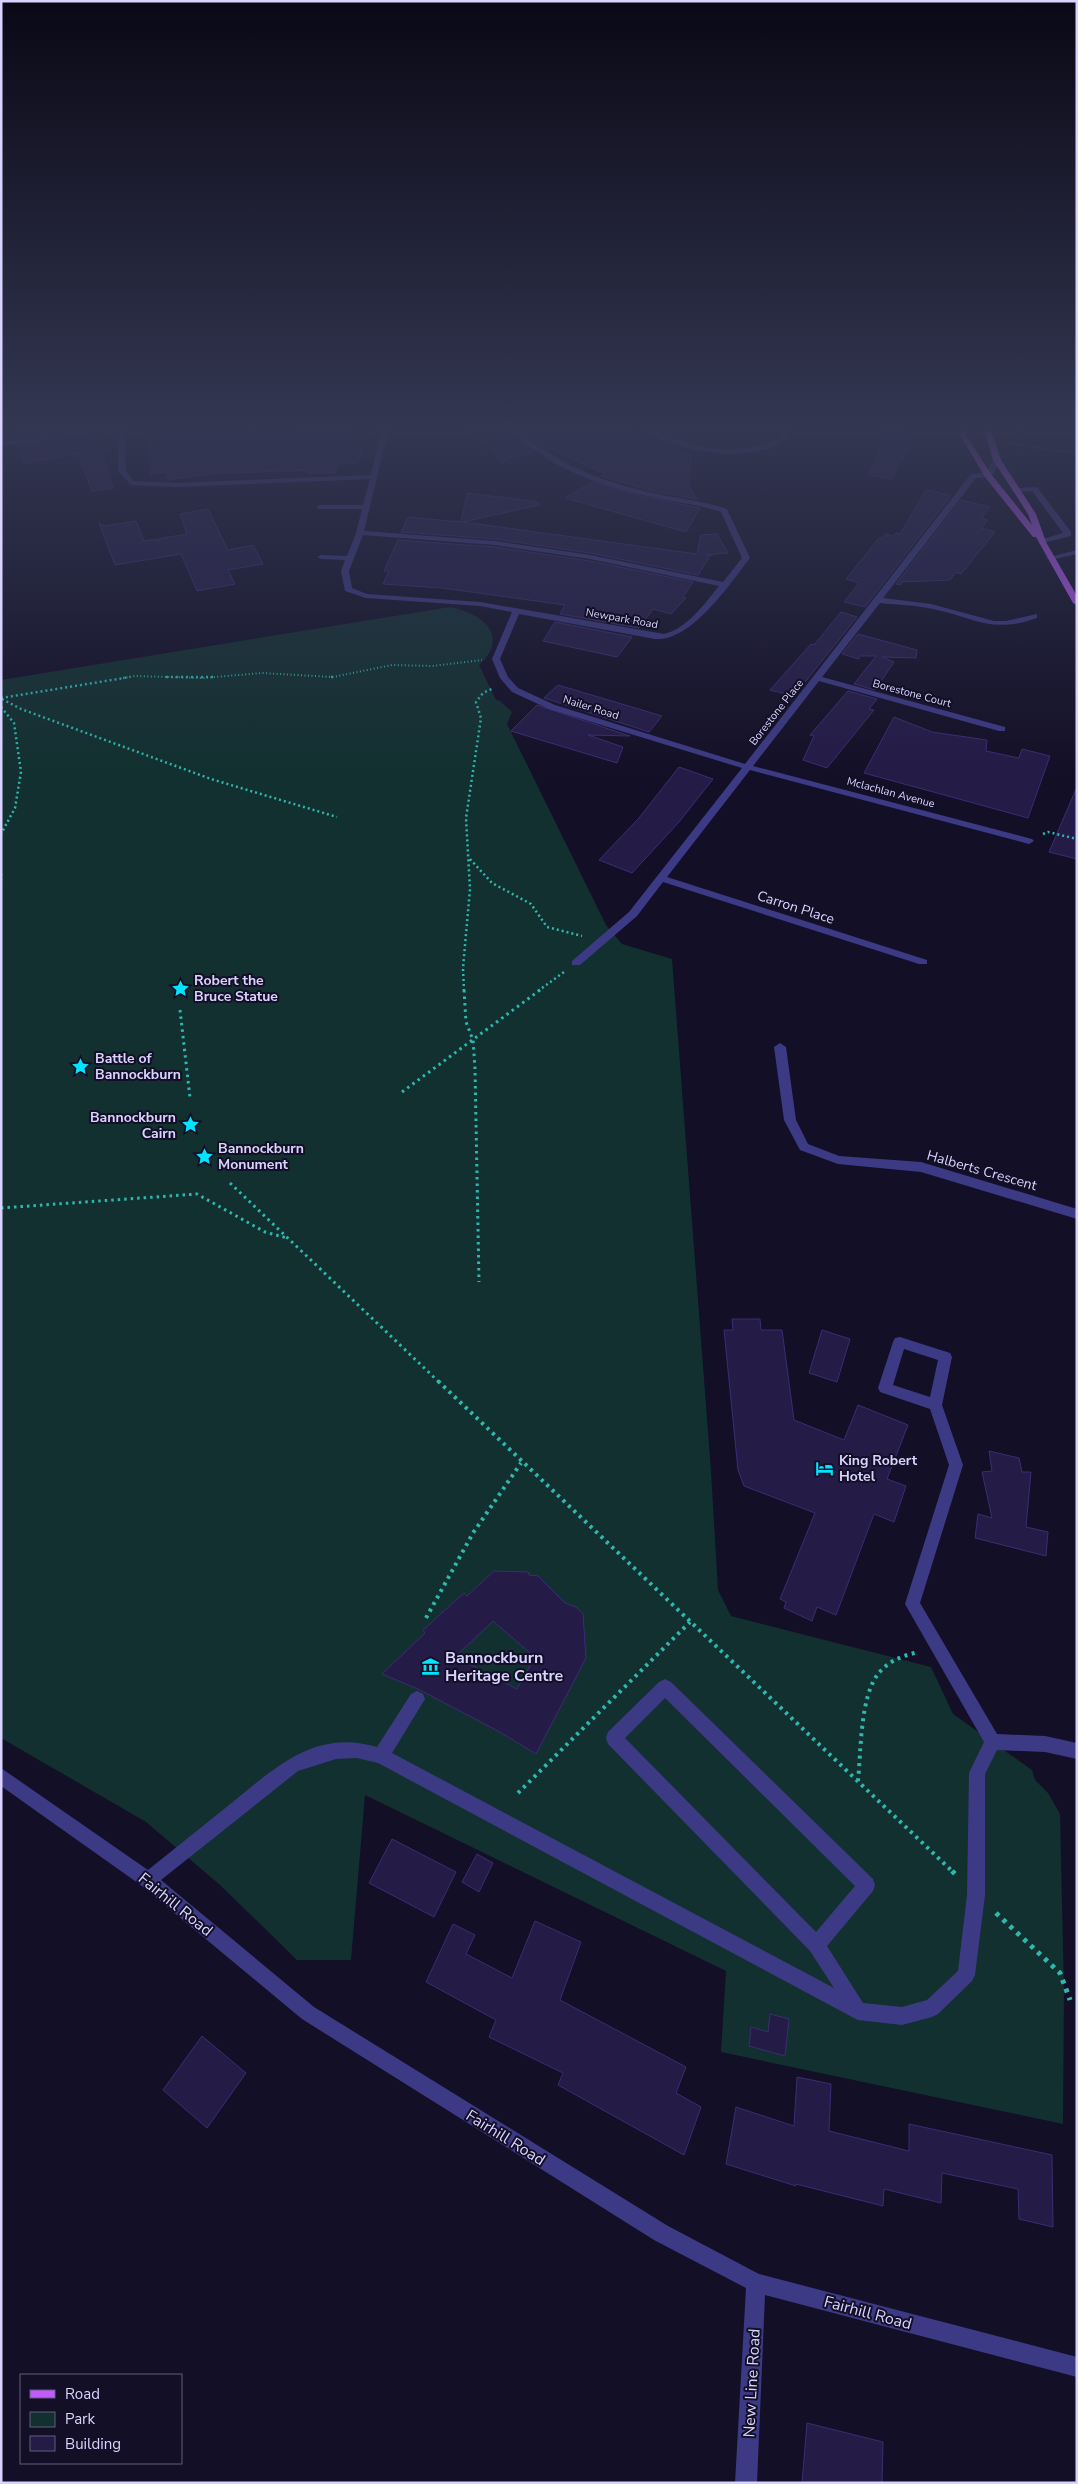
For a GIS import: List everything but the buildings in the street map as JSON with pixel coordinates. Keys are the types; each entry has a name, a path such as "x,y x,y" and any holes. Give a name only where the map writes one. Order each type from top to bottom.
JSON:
{"main road":[{"path":"1042,543 1077,603"}],"street":[{"name":"Newpark Road","path":"356,543 345,571 348,589 366,596 480,604 646,635 668,637 687,626 746,558 739,543"},
{"path":"494,543 590,557 723,584"},
{"name":"Borestone Place","path":"576,962 633,914 922,543"},
{"path":"1050,558 1077,552"},
{"path":"321,557 350,558"},
{"path":"877,600 929,606 999,626 1020,622 1034,616"},
{"path":"496,658 517,610"},
{"name":"Nailer Road","path":"496,658 514,690 552,707 747,767"},
{"name":"Borestone Court","path":"816,678 1002,729"},
{"name":"Mclachlan Avenue","path":"747,767 1029,841"},
{"name":"Carron Place","path":"661,878 923,962"},
{"name":"Halberts Crescent","path":"780,1047 790,1120 804,1147 838,1160 922,1167 1077,1214"},
{"path":"935,1405 885,1388 900,1342 945,1357 935,1405 956,1466 912,1604 993,1742"},
{"path":"816,1945 867,1885 665,1687 614,1738 816,1945 858,2011"},
{"path":"381,1756 417,1698"},
{"path":"993,1742 1045,1744 1077,1751"},
{"path":"148,1880 292,1765 320,1753 348,1749 362,1750 381,1756 858,2011 902,2016 932,2008 966,1974 976,1895 977,1773 993,1742"},
{"name":"Fairhill Road","path":"1,1776 148,1880 308,2013 660,2233 756,2283 1077,2366"},
{"name":"New Line Road","path":"746,2483 756,2283"}],"path":[{"path":"1,698 135,676 203,678 262,673 333,677 392,664 432,666 496,658"},
{"path":"479,1282 475,1068 473,1040 466,1022 463,968 470,889 470,858 466,818 481,718 476,702 483,693 508,682"},
{"path":"1,698 21,709 211,779 337,817"},
{"path":"1,707 14,723 21,772 15,808 1,834"},
{"path":"1029,841 1048,832 1077,839"},
{"path":"470,858 492,883 531,904 547,927 562,932 573,932 598,944"},
{"path":"1,874 1,882"},
{"path":"402,1092 576,962"},
{"path":"180,1010 190,1098"},
{"path":"230,1183 521,1463 1060,1973 1070,2000"},
{"path":"1,1208 197,1194 266,1232 289,1238"},
{"path":"426,1618 473,1532 521,1463"},
{"path":"518,1793 690,1622"},
{"path":"858,1781 868,1699 876,1676 901,1655 937,1649"}],"green space":[{"path":"450,607 462,610 482,620 492,635 492,645 488,654 479,665 496,700 500,701 512,712 507,724 606,925 622,944 672,959 711,1471 718,1590 731,1616 931,1667 953,1714 1032,1770 1035,1780 1048,1793 1060,1814 1064,1990 1063,2124 721,2052 726,1971 365,1795 351,1960 297,1960 220,1885 146,1822 1,1738 1,680"}],"place":[{"name":"Robert the Bruce Statue","path":"180,988"},
{"name":"Battle of Bannockburn","path":"81,1066"},
{"name":"Bannockburn Cairn","path":"190,1125"},
{"name":"Bannockburn Monument","path":"204,1156"},
{"name":"King Robert Hotel","path":"825,1468"},
{"name":"Bannockburn Heritage Centre","path":"431,1666"}]}
